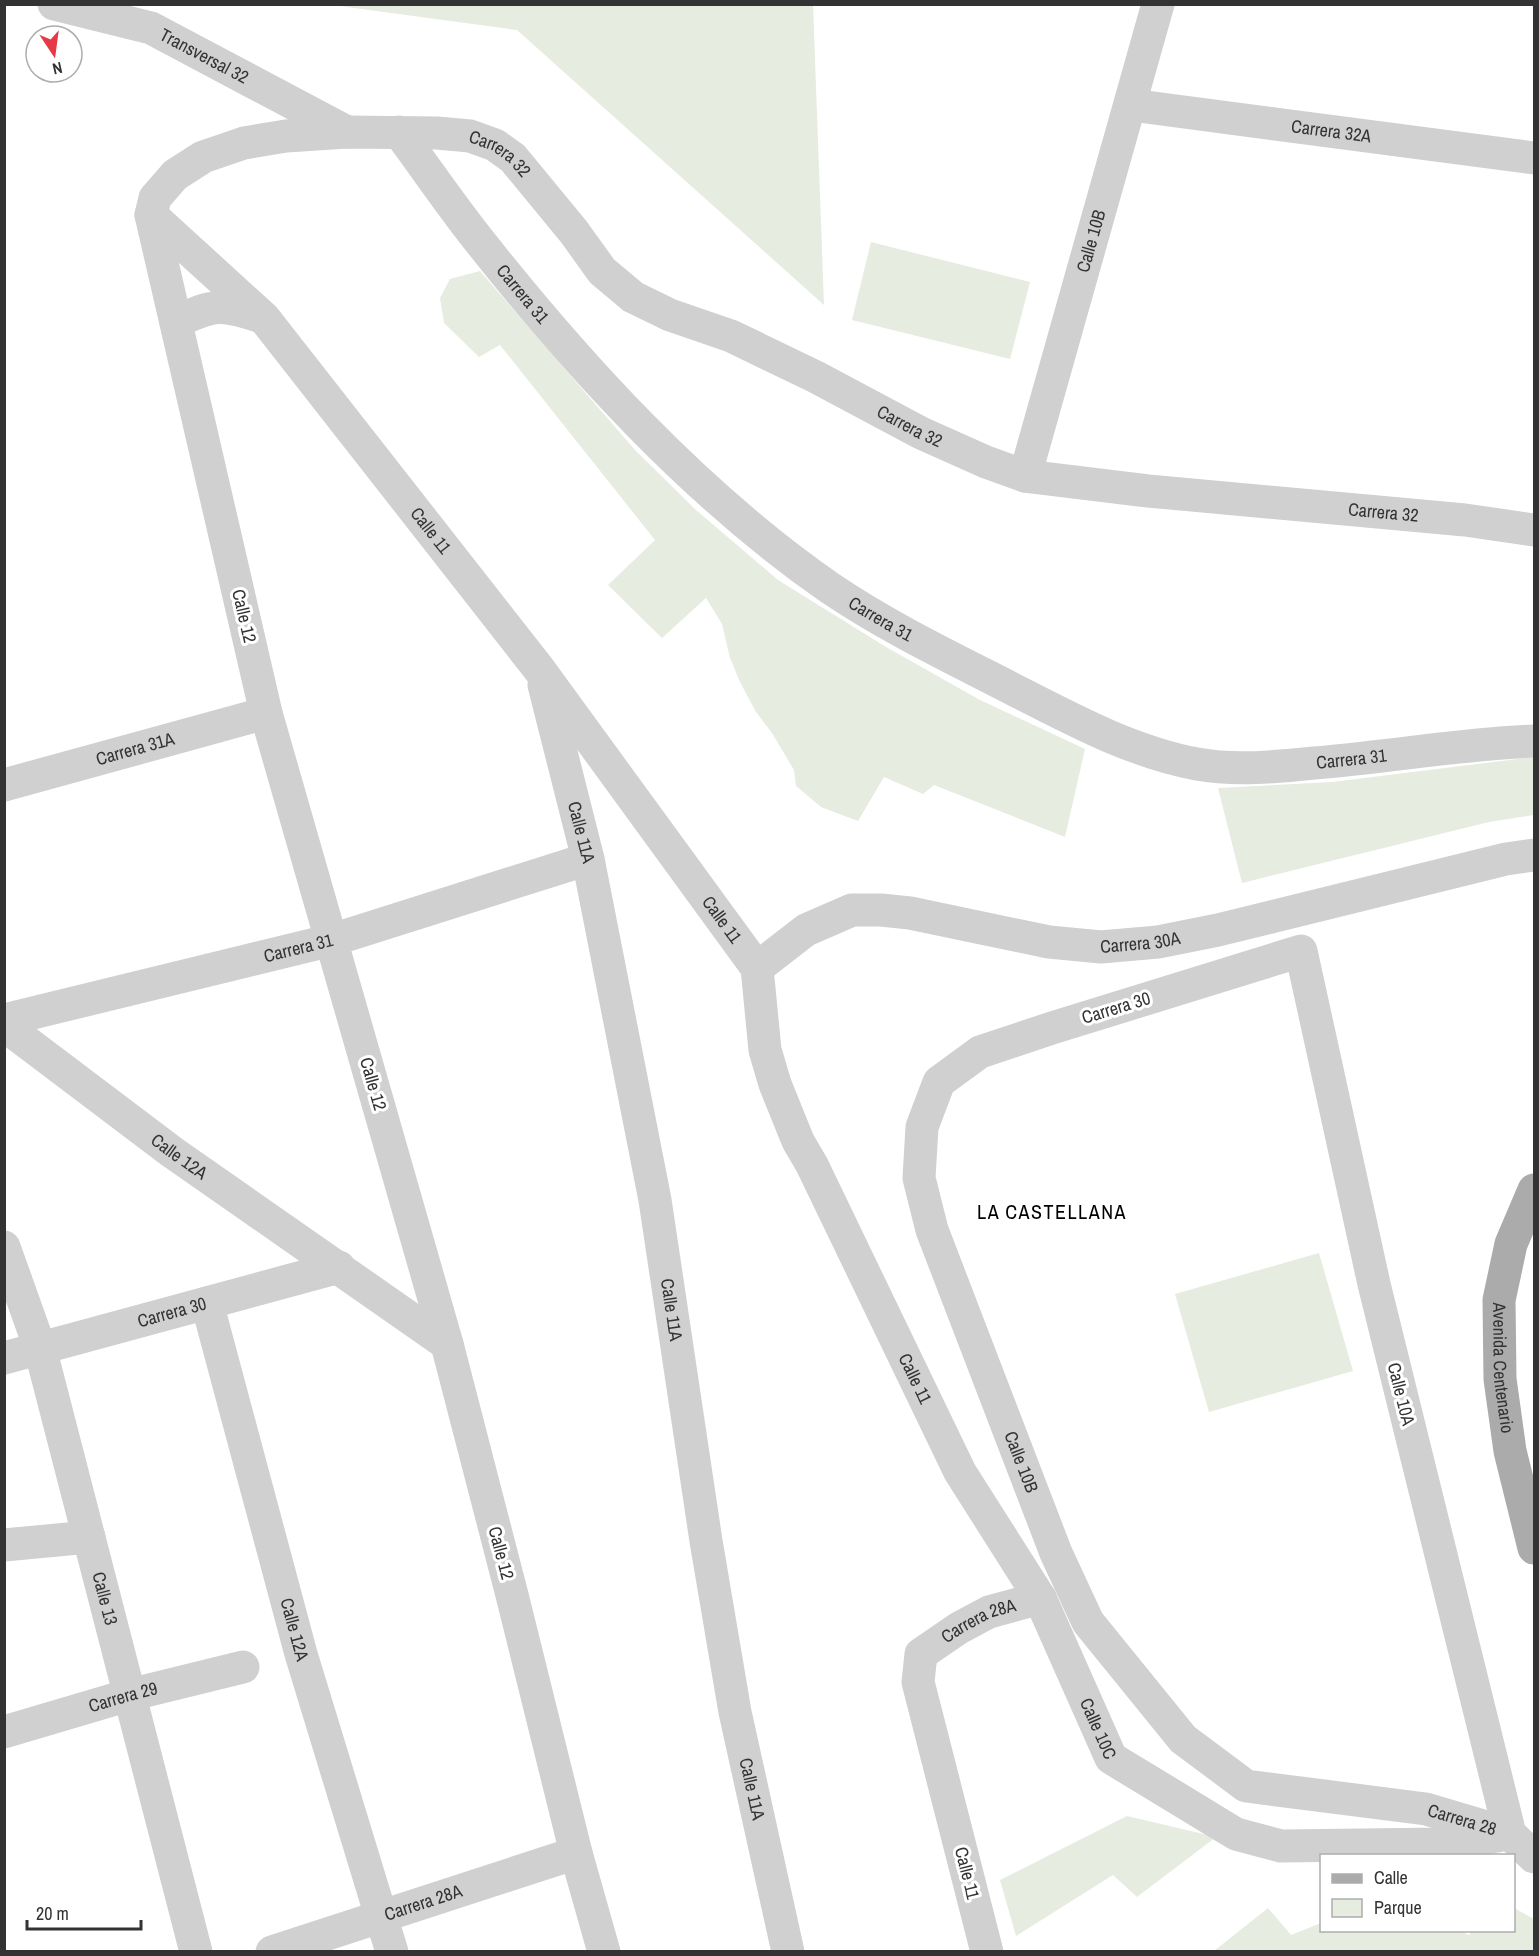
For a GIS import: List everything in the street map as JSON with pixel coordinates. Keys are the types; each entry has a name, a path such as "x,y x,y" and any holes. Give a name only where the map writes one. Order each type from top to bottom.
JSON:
{"main road":[{"name":"Avenida Centenario","path":"1534,1190 1511,1245 1499,1300 1500,1379 1507,1430 1534,1548"}],"street":[{"name":"Transversal 32","path":"54,4 151,28 373,132"},
{"name":"Calle 10B","path":"1025,476 1158,4"},
{"name":"Carrera 32A","path":"1131,105 1534,158"},
{"path":"151,215 155,198 175,175 203,157 244,143 286,136 373,132"},
{"name":"Carrera 32","path":"373,132 470,136 495,145 513,158 574,232 602,271 633,297 670,315 731,336 816,377 921,433 986,462 1025,476 1148,491 1465,520 1534,530"},
{"name":"Carrera 31","path":"373,132 476,236 553,331 650,436 747,525 798,564 833,590 932,648 1099,732 1151,753 1199,765 1263,768 1346,761 1496,742 1534,741"},
{"name":"Calle 11","path":"151,215 264,318 539,669 757,968 765,1050 774,1084 798,1142 812,1165 960,1472 1040,1598"},
{"name":"Calle 12","path":"151,215 266,713 447,1344 576,1853 604,1952"},
{"path":"176,322 201,310 228,306 264,318"},
{"name":"Calle 11A","path":"539,669 588,859 655,1200 706,1541 735,1712 788,1952"},
{"name":"Carrera 31A","path":"4,785 266,713"},
{"name":"Carrera 30A","path":"757,968 806,930 852,910 910,913 1049,942 1101,947 1158,942 1218,930 1506,859 1534,855"},
{"name":"Carrera 31","path":"4,1020 332,940 588,859"},
{"name":"Carrera 30","path":"939,1082 980,1052 1301,951"},
{"name":"Calle 10A","path":"1301,951 1374,1284 1510,1834"},
{"name":"Calle 12A","path":"4,1025 172,1152 447,1344"},
{"name":"Calle 10B","path":"939,1082 922,1127 919,1178 932,1230 1056,1552 1088,1622 1183,1739 1246,1786"},
{"name":"Calle 13","path":"4,1247 40,1348 196,1952"},
{"name":"Carrera 30","path":"4,1358 339,1268"},
{"name":"Calle 12A","path":"207,1303 301,1654 392,1952"},
{"path":"4,1545 89,1537"},
{"name":"Carrera 28A","path":"921,1654 959,1628 989,1612 1040,1598"},
{"name":"Calle 10C","path":"1040,1598 1111,1758 1236,1834"},
{"name":"Calle 11","path":"921,1654 918,1682 987,1952"},
{"name":"Carrera 29","path":"4,1732 129,1695 243,1667"},
{"name":"Carrera 28","path":"1246,1786 1426,1809 1510,1834"},
{"name":"Carrera 28","path":"1236,1834 1281,1846 1442,1844 1510,1834"},
{"path":"1510,1834 1534,1857"},
{"name":"Carrera 28A","path":"272,1952 576,1853"}],"green space":[{"path":"332,5 813,5 824,305 517,30"},
{"path":"871,242 1030,282 1010,359 852,320"},
{"path":"480,271 635,450 696,510 778,580 886,647 980,700 1085,749 1065,837 934,785 923,794 884,777 858,821 821,807 796,786 794,770 772,733 756,712 740,682 730,658 722,624 706,598 662,638 608,585 655,540 500,345 479,357 444,323 440,298 450,279"},
{"path":"1534,757 1534,815 1489,822 1242,883 1218,788 1332,782"},
{"path":"1319,1253 1353,1371 1209,1412 1175,1294"},
{"path":"1127,1816 1216,1837 1137,1897 1113,1875 1016,1936 1000,1880"},
{"path":"1268,1908 1291,1935 1320,1923 1320,1932 1462,1932 1469,1935 1471,1932 1515,1932 1515,1909 1534,1919 1534,1951 1214,1951"}],"district":[{"name":"LA CASTELLANA","path":"1052,1212"}]}
